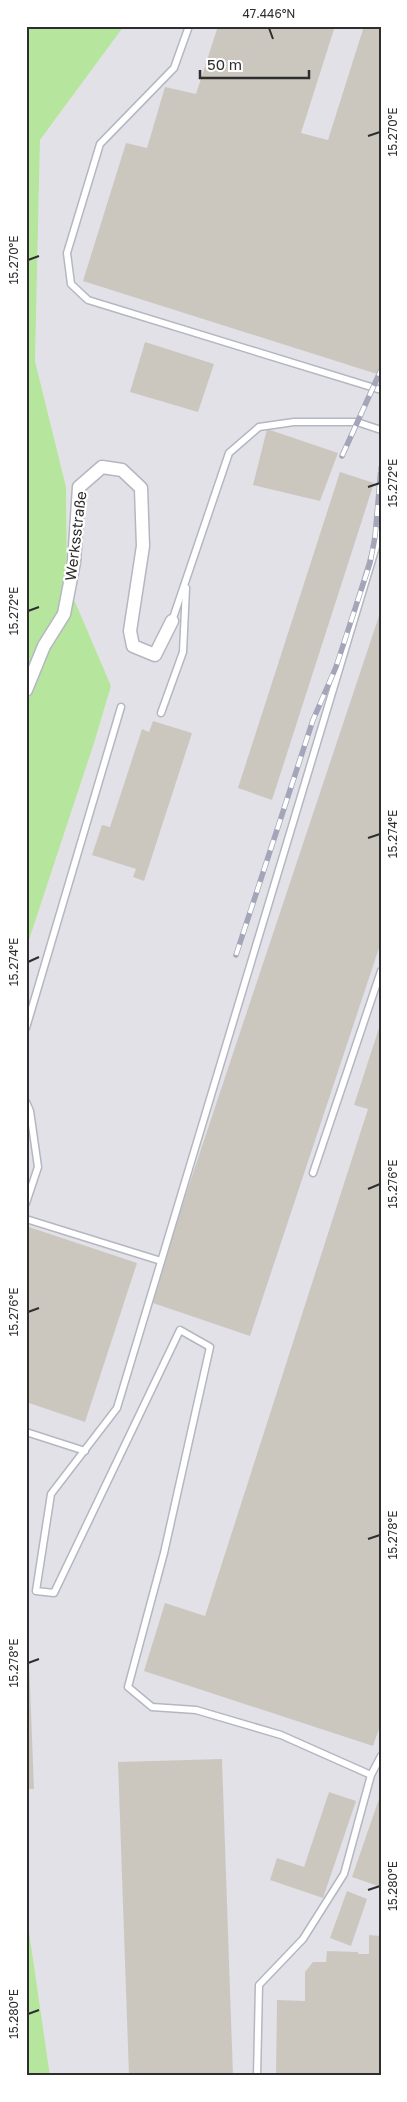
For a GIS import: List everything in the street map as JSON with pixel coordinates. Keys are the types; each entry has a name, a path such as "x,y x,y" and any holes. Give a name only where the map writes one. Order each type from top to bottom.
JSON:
{"street":[{"name":"Werksstraße","path":"26,690 44,646 64,614 74,562 79,487 102,467 122,470 141,488 143,546 130,631 133,646 155,655 172,622"}],"lane":[{"path":"188,26 174,68 100,144 67,254 71,284 88,300 381,390"},
{"path":"172,622 229,453 259,427 294,422 357,422 381,430"},
{"path":"371,1775 282,1735 196,1710 152,1707 128,1687 164,1553 210,1347 180,1330 54,1593 36,1591 51,1494 117,1408 381,530"},
{"path":"161,713 183,652 186,579"},
{"path":"26,1028 121,707"},
{"path":"313,1173 381,971"},
{"path":"26,1102 30,1111 38,1167 26,1203"},
{"path":"26,1219 162,1260"},
{"path":"26,1432 84,1450"},
{"path":"257,2076 259,1985 303,1939 344,1874 371,1775 381,1756"}],"shaded area":[{"path":"124,26 381,26 381,2076 50,2076 26,1911 26,949 111,686 67,583 66,487 35,361 40,140"}],"green space":[{"path":"26,26 124,26 40,140 35,361 66,487 67,583 111,686 26,949"},
{"path":"26,1911 50,2076 26,2076"}],"building":[{"path":"218,26 335,26 301,133 328,140 364,26 381,26 381,362 377,374 83,281 126,143 147,148 165,87 196,94"},
{"path":"145,342 214,364 198,412 130,392"},
{"path":"267,429 338,453 320,501 253,485"},
{"path":"340,472 374,483 272,800 238,788"},
{"path":"381,610 381,942 250,1336 150,1302"},
{"path":"153,721 192,733 144,881 133,877 136,869 92,855 102,825 110,827 142,729 149,732"},
{"path":"380,1025 381,1723 373,1746 144,1671 165,1603 205,1616 368,1109 354,1105"},
{"path":"29,1227 137,1263 85,1422 26,1402 26,1234"},
{"path":"26,1634 28,1634 34,1789 26,1789"},
{"path":"222,1759 233,2076 129,2076 118,1762"},
{"path":"329,1792 356,1801 323,1898 270,1880 277,1858 304,1867"},
{"path":"381,1796 381,1887 352,1877"},
{"path":"347,1891 367,1899 351,1946 330,1938"},
{"path":"369,1935 381,1936 381,2076 276,2076 277,2000 305,2001 305,1972 313,1962 326,1962 327,1951 369,1954"}],"railway":[{"path":"342,456 381,370"},
{"path":"236,955 313,720 336,667 370,563 375,537 381,468"}]}
